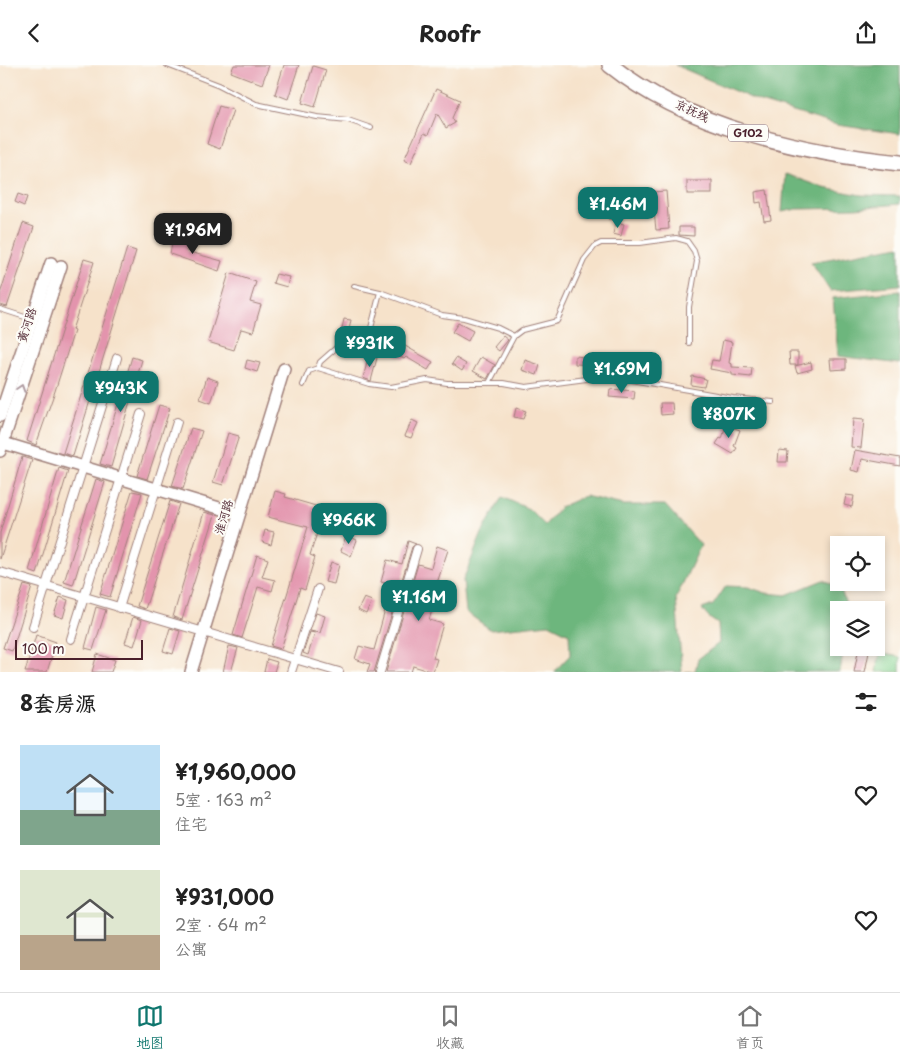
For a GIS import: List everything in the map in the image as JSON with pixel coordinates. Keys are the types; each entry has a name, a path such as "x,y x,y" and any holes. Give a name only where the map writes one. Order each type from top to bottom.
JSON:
{"highway":[{"name":"京抚线","path":"610,65 633,83 707,119 787,145 900,163"}],"street":[{"name":"黄河路","path":"0,416 32,319 56,264 1,445"},
{"path":"33,627 117,357"},
{"name":"淮河路","path":"191,672 284,369"},
{"path":"71,639 141,414"},
{"path":"120,607 177,422"},
{"path":"1,445 239,514"},
{"path":"380,672 416,549"},
{"path":"0,572 339,672"},
{"path":"291,672 318,589"}],"lane":[{"path":"167,65 219,85 256,104 318,117 348,120 371,128"},
{"path":"489,383 514,336 522,330 557,321 584,260 595,246 601,243 640,243 676,238 687,241 694,251 696,261 689,307 689,343"},
{"path":"354,286 380,292 442,315 464,318 498,327 514,336"},
{"path":"369,340 380,292"},
{"path":"0,309 32,319"},
{"path":"318,368 320,362 337,347"},
{"path":"303,385 309,371 318,368 369,384 391,387 427,380 446,383 504,383 526,387 609,376 733,398 773,402"}],"green space":[{"path":"675,65 900,65 900,134 837,125 760,102"},
{"path":"785,174 824,188 861,195 900,196 900,204 855,208 797,209 782,212"},
{"path":"900,246 900,285 830,291 811,262"},
{"path":"900,291 900,364 838,356 833,298"},
{"path":"585,496 623,505 665,505 701,545 676,598 682,672 554,672 570,655 569,634 549,624 491,630 466,612 463,580 482,533 502,497 529,509 545,525 560,507"},
{"path":"823,580 830,583 830,591 841,591 845,601 830,601 830,656 843,656 840,672 685,672 695,671 698,659 719,643 718,624 709,618 702,609 713,605 726,586 748,587 766,593 786,595"},
{"path":"885,654 900,657 900,672 876,672 879,656 885,656"}],"building":[{"path":"234,65 269,65 262,84 231,72"},
{"path":"284,65 299,65 288,99 275,94"},
{"path":"313,66 326,70 315,107 302,103"},
{"path":"436,89 460,100 452,118 455,123 446,128 437,113 428,135 424,133 411,163 404,160"},
{"path":"219,106 233,110 220,149 207,144"},
{"path":"687,181 712,181 712,194 687,194"},
{"path":"611,190 621,191 618,220 608,219"},
{"path":"767,190 771,220 764,221 761,202 756,203 755,192"},
{"path":"666,191 669,229 656,230 652,192"},
{"path":"18,194 27,197 24,206 15,202"},
{"path":"616,222 624,224 621,236 613,234"},
{"path":"23,223 34,227 7,307 0,305 0,294"},
{"path":"679,227 694,227 694,236 679,235"},
{"path":"173,237 189,241 186,251 222,261 219,271 170,254"},
{"path":"127,248 136,251 73,456 63,453"},
{"path":"84,259 94,262 55,391 36,445 27,441"},
{"path":"229,273 256,282 250,302 261,305 253,332 241,329 234,350 208,342"},
{"path":"276,274 289,277 287,287 273,283"},
{"path":"344,319 351,320 347,340 340,338"},
{"path":"458,323 473,331 468,341 452,332"},
{"path":"503,336 508,340 499,351 494,347"},
{"path":"393,339 433,362 428,370 406,357 404,359 395,354 398,350 389,345"},
{"path":"723,340 732,342 729,363 732,364 732,367 752,368 751,377 732,375 732,373 710,369 712,360 719,361"},
{"path":"789,352 798,352 798,365 790,365"},
{"path":"369,355 377,358 371,381 363,378"},
{"path":"575,356 624,361 623,370 596,368 596,365 575,364"},
{"path":"132,357 142,360 111,467 100,464"},
{"path":"481,357 495,365 487,379 473,371"},
{"path":"456,358 466,364 462,371 452,364"},
{"path":"830,359 846,359 846,369 831,370"},
{"path":"247,360 260,363 257,372 245,368"},
{"path":"525,360 540,365 537,375 522,370"},
{"path":"811,362 812,369 797,373 795,366"},
{"path":"692,376 706,379 704,387 691,385"},
{"path":"207,377 218,381 211,403 200,399"},
{"path":"610,389 635,391 634,399 609,397"},
{"path":"660,403 672,403 673,414 661,415"},
{"path":"722,403 729,406 724,422 717,420"},
{"path":"159,405 170,408 147,479 137,476"},
{"path":"516,408 526,411 523,419 514,417"},
{"path":"853,419 864,420 861,448 851,447"},
{"path":"412,420 418,423 411,438 405,436"},
{"path":"726,425 740,430 734,446 737,448 733,454 716,444 720,438 722,439"},
{"path":"191,428 202,431 183,489 172,486"},
{"path":"228,433 239,436 223,485 213,482"},
{"path":"779,450 788,451 787,462 778,462"},
{"path":"855,450 900,458 900,466 862,459 859,472 851,470"},
{"path":"22,457 32,460 0,559 0,533"},
{"path":"59,468 68,471 37,574 29,571"},
{"path":"96,479 105,482 73,585 64,582"},
{"path":"132,491 142,493 110,597 100,594"},
{"path":"275,491 286,494 285,497 333,511 327,532 318,530 310,555 315,557 305,590 300,588 281,649 271,646 308,527 268,517"},
{"path":"846,495 854,496 852,507 844,505"},
{"path":"170,501 179,504 145,609 137,606"},
{"path":"204,512 215,515 182,620 173,617"},
{"path":"265,530 274,532 271,545 262,542"},
{"path":"346,535 357,540 351,556 341,551"},
{"path":"408,541 416,544 412,547 374,672 367,672 370,664 355,659 359,646 374,650 392,585 381,582 387,560 402,564"},
{"path":"437,546 448,550 435,589 438,590 429,620 443,624 433,658 437,659 433,672 413,666 411,672 386,672 418,564 431,568"},
{"path":"257,555 268,559 262,577 275,580 272,591 258,587 242,638 233,635"},
{"path":"331,562 339,565 334,584 325,582"},
{"path":"24,585 32,587 12,651 3,648"},
{"path":"60,597 68,600 63,618 54,615"},
{"path":"364,598 372,601 366,614 358,610"},
{"path":"96,607 106,610 93,650 85,648"},
{"path":"316,613 325,616 320,633 310,631"},
{"path":"133,617 142,620 134,646 125,643"},
{"path":"170,628 180,631 173,654 163,651"},
{"path":"310,632 315,633 308,655 303,653"},
{"path":"36,635 56,642 47,672 25,672"},
{"path":"229,646 238,648 231,672 223,672"},
{"path":"97,654 115,660 111,672 92,672"},
{"path":"857,656 868,656 865,672 854,672"},
{"path":"267,659 277,662 274,672 264,672"}]}
